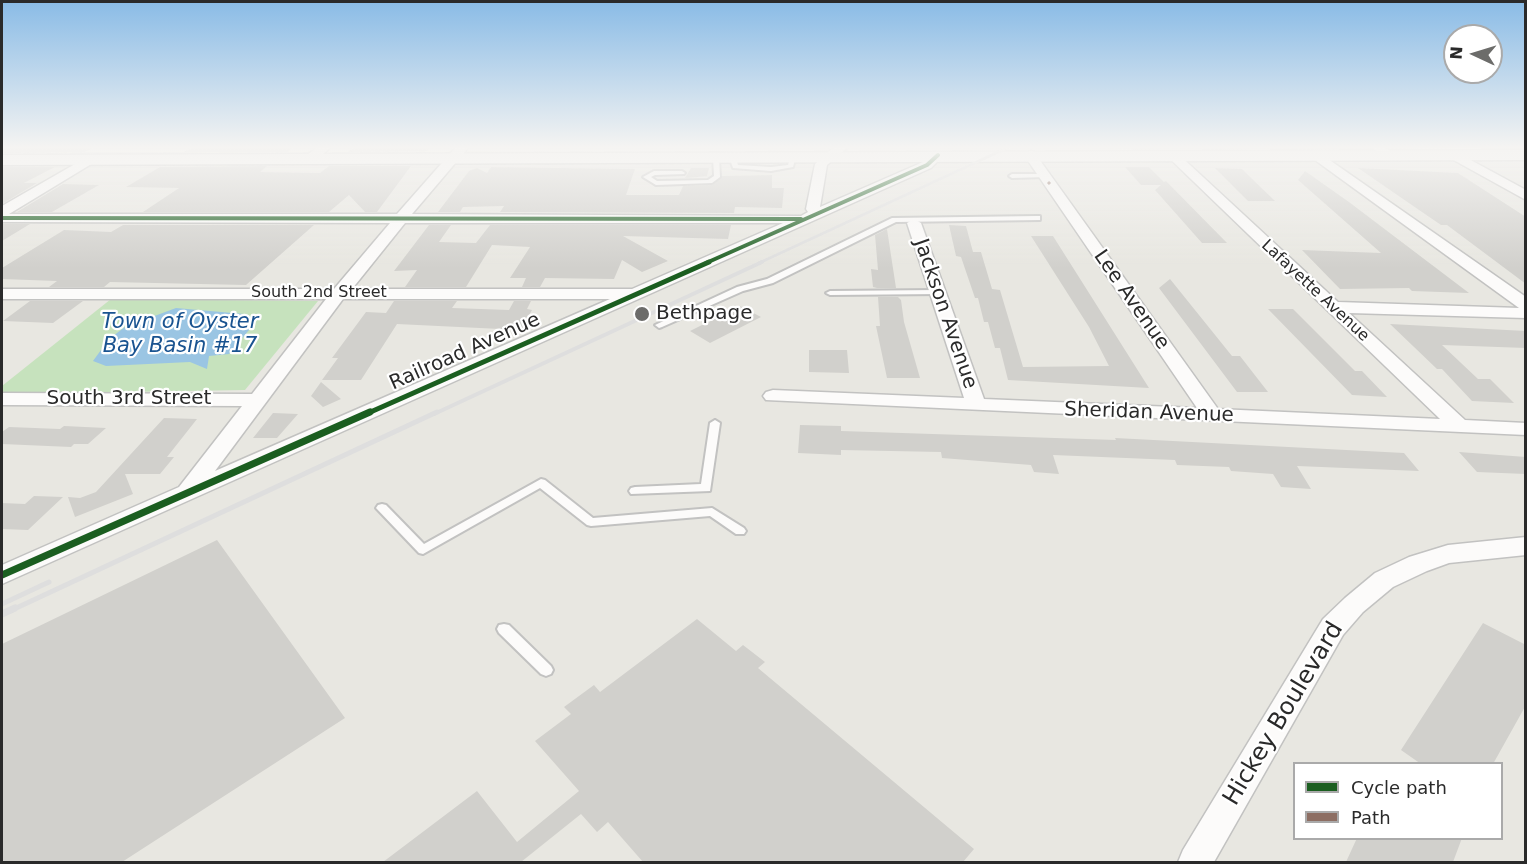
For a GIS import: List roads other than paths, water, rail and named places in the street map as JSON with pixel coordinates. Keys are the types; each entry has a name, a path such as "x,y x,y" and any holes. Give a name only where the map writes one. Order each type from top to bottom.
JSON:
{"street":[{"path":"2,212 38,187"},
{"path":"187,492 339,293 428,187"},
{"path":"2,218 813,216 817,187"},
{"name":"Railroad Avenue","path":"3,573 877,187"},
{"name":"Lee Avenue","path":"1052,187 1212,415"},
{"name":"Lafayette Avenue","path":"1206,187 1459,426"},
{"path":"1360,187 1526,305"},
{"path":"1511,187 1526,196"},
{"name":"Jackson Avenue","path":"915,223 976,405"},
{"name":"South 2nd Street","path":"2,294 637,294"},
{"path":"1332,307 1526,314"},
{"name":"Sheridan Avenue","path":"773,396 1526,429"},
{"name":"South 3rd Street","path":"2,399 257,400"},
{"name":"Hickey Boulevard","path":"1195,862 1333,627 1354,605 1384,580 1418,564 1448,554 1526,546"}],"lane":[{"path":"659,325 740,289 770,281 895,220 1037,218"},
{"path":"830,293 938,292"},
{"path":"634,491 706,488 715,423"},
{"path":"382,508 423,550 541,483 591,522 712,512 740,531"},
{"path":"504,629 546,670"}],"water":[{"name":"Town of Oyster Bay Basin #17","path":"176,308 244,314 254,324 229,354 209,356 207,369 190,362 106,366 93,361 109,339 125,327"}],"railway":[{"path":"759,263 922,187"},
{"path":"434,414 762,262"},
{"path":"12,610 437,412"},
{"path":"2,604 49,582"},
{"path":"2,614 15,608"}],"place":[{"name":"Bethpage","path":"642,314"}]}
